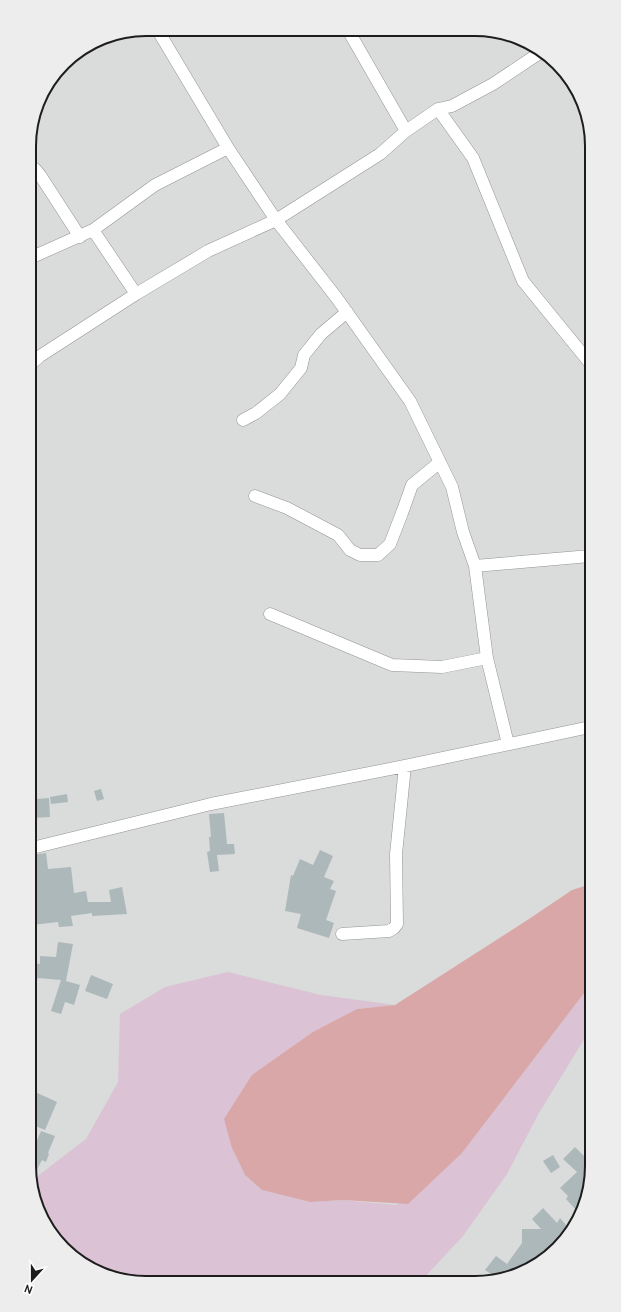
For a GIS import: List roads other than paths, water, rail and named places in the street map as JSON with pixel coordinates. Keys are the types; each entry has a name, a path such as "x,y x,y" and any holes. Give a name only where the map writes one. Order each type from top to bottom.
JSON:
{"street":[{"path":"161,36 228,148 276,220 347,312 410,401 440,462 452,487 463,532 475,566 487,658 508,744"},
{"path":"351,36 406,131"},
{"path":"36,360 136,294 208,251 276,220 380,154 406,131 438,109 452,106 493,84 536,55"},
{"path":"438,109 473,158 523,281 585,357"},
{"path":"36,255 93,230 156,185 228,148"},
{"path":"36,170 40,174 80,237"},
{"path":"93,230 136,294"},
{"path":"243,420 256,413 280,394 301,368 304,355 321,334 347,312"},
{"path":"255,496 287,508 338,535 350,550 360,555 378,555 390,544 412,485 440,462"},
{"path":"475,566 585,556"},
{"path":"270,614 392,665 442,667 487,658"},
{"path":"36,847 211,804 585,728"},
{"path":"342,934 389,931 397,924 396,854 404,766"}]}
